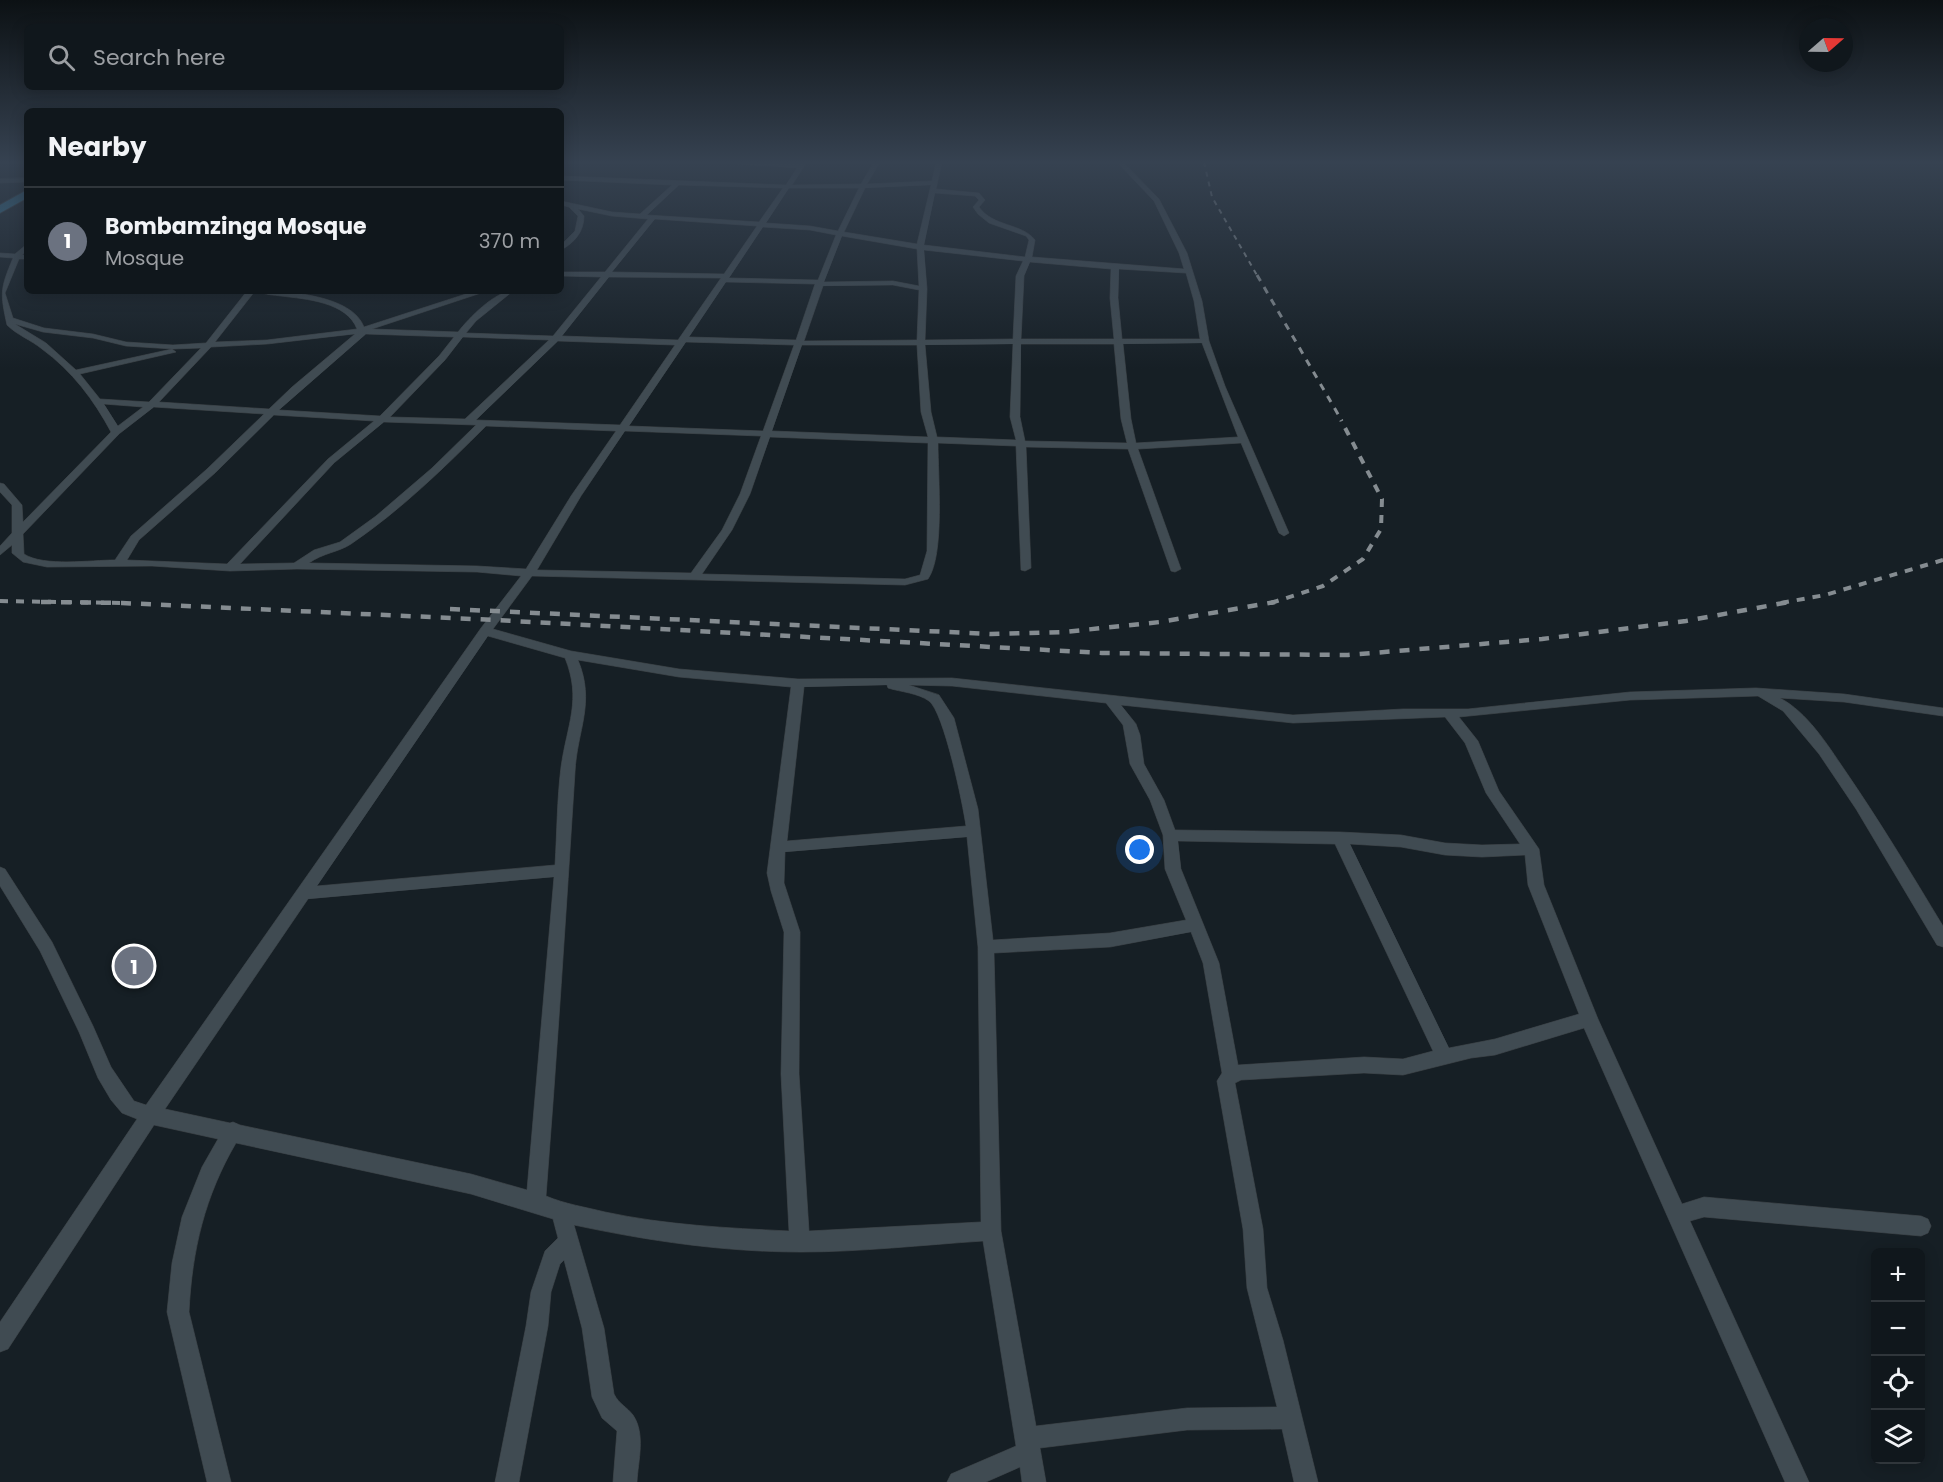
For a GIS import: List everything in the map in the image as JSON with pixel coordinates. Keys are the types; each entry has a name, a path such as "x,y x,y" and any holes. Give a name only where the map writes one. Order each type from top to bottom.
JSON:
{"street":[{"path":"564,245 578,231"},
{"path":"468,422 555,339 641,231"},
{"path":"0,1341 150,1115 485,631 529,573 622,428 757,231"},
{"path":"829,231 920,247 1115,267 1189,271"},
{"path":"0,486 17,505 16,537 20,557 32,562 47,564 119,563 230,568 477,569 529,573 904,582 921,579 928,571 932,551 933,440 926,412 921,342 923,289 920,247 923,231"},
{"path":"1017,231 1030,237 1031,251 1020,276 1021,295 1016,341 1015,417 1021,442 1025,568"},
{"path":"1172,231 1183,253 1198,300 1205,341 1243,440 1284,533"},
{"path":"695,576 727,530 745,494 819,283 840,233"},
{"path":"24,249 17,256 1,293 11,323 45,346 74,373 116,432"},
{"path":"0,255 24,257"},
{"path":"1115,267 1114,298 1126,419 1132,446 1175,569"},
{"path":"564,274 819,283 893,283 923,289"},
{"path":"0,552 116,432 151,405 208,346 249,294"},
{"path":"242,302 277,294"},
{"path":"285,294 339,307 360,322 364,331"},
{"path":"119,563 135,538 310,376 364,331 374,324 423,312 474,294"},
{"path":"230,568 331,461 382,419 442,358 481,312 506,294"},
{"path":"0,329 11,323 43,330 93,336 126,344 191,347 267,342 364,331 555,339 799,343 1205,341"},
{"path":"74,373 191,347"},
{"path":"96,401 271,414 933,440 1132,446 1243,440"},
{"path":"297,567 318,552 344,544 380,518 436,470 485,422"},
{"path":"485,631 570,655 679,673 798,683 952,682 1293,719 1403,713 1449,714 1515,710 1630,696 1756,692 1826,696 1943,712"},
{"path":"536,1202 568,768 581,694 579,677 570,655"},
{"path":"882,682 924,694 934,698 938,703 947,718 971,809 986,947 991,1231 1034,1482"},
{"path":"798,683 774,879 792,932 790,1074 800,1242"},
{"path":"1756,692 1788,708 1811,734 1861,805 1943,940"},
{"path":"1111,700 1129,724 1137,764 1157,800 1170,835 1173,869 1211,963 1231,1075"},
{"path":"1449,714 1471,741 1493,793 1532,849 1536,885 1589,1019 1797,1482"},
{"path":"779,847 974,831"},
{"path":"1170,835 1340,838 1417,843 1445,849 1497,851 1532,849"},
{"path":"1340,838 1445,1058"},
{"path":"305,892 562,870"},
{"path":"0,873 46,947 87,1030 104,1072 117,1094 128,1107 150,1115 233,1131 471,1185 536,1202 561,1212 635,1228 684,1235 800,1242 991,1231"},
{"path":"986,947 1110,940 1196,925"},
{"path":"1306,1482 1257,1288 1253,1229 1226,1081 1231,1075 1241,1072 1353,1065 1403,1067 1471,1050 1495,1047 1589,1019"},
{"path":"219,1482 178,1312 179,1284 192,1215 201,1186 213,1161 233,1131"},
{"path":"1678,1215 1704,1207 1921,1226"},
{"path":"561,1212 593,1328 603,1396 610,1410 627,1426 629,1437 625,1482"},
{"path":"507,1482 543,1284 552,1258 568,1243"},
{"path":"959,1482 1028,1445 1187,1419 1291,1418"}],"railway":[{"path":"1232,231 1258,277"},
{"path":"1257,275 1342,421"},
{"path":"1273,602 1323,586 1363,559 1381,529 1382,499 1341,420"},
{"path":"1781,603 1825,595 1943,560"},
{"path":"0,601 126,603"},
{"path":"41,602 122,603 495,620 1102,653 1348,655 1542,639 1686,621 1789,602"},
{"path":"450,609 991,634 1064,632 1160,622 1273,602"}],"place":[{"name":"Bombamzinga Mosque","path":"134,966"}]}
